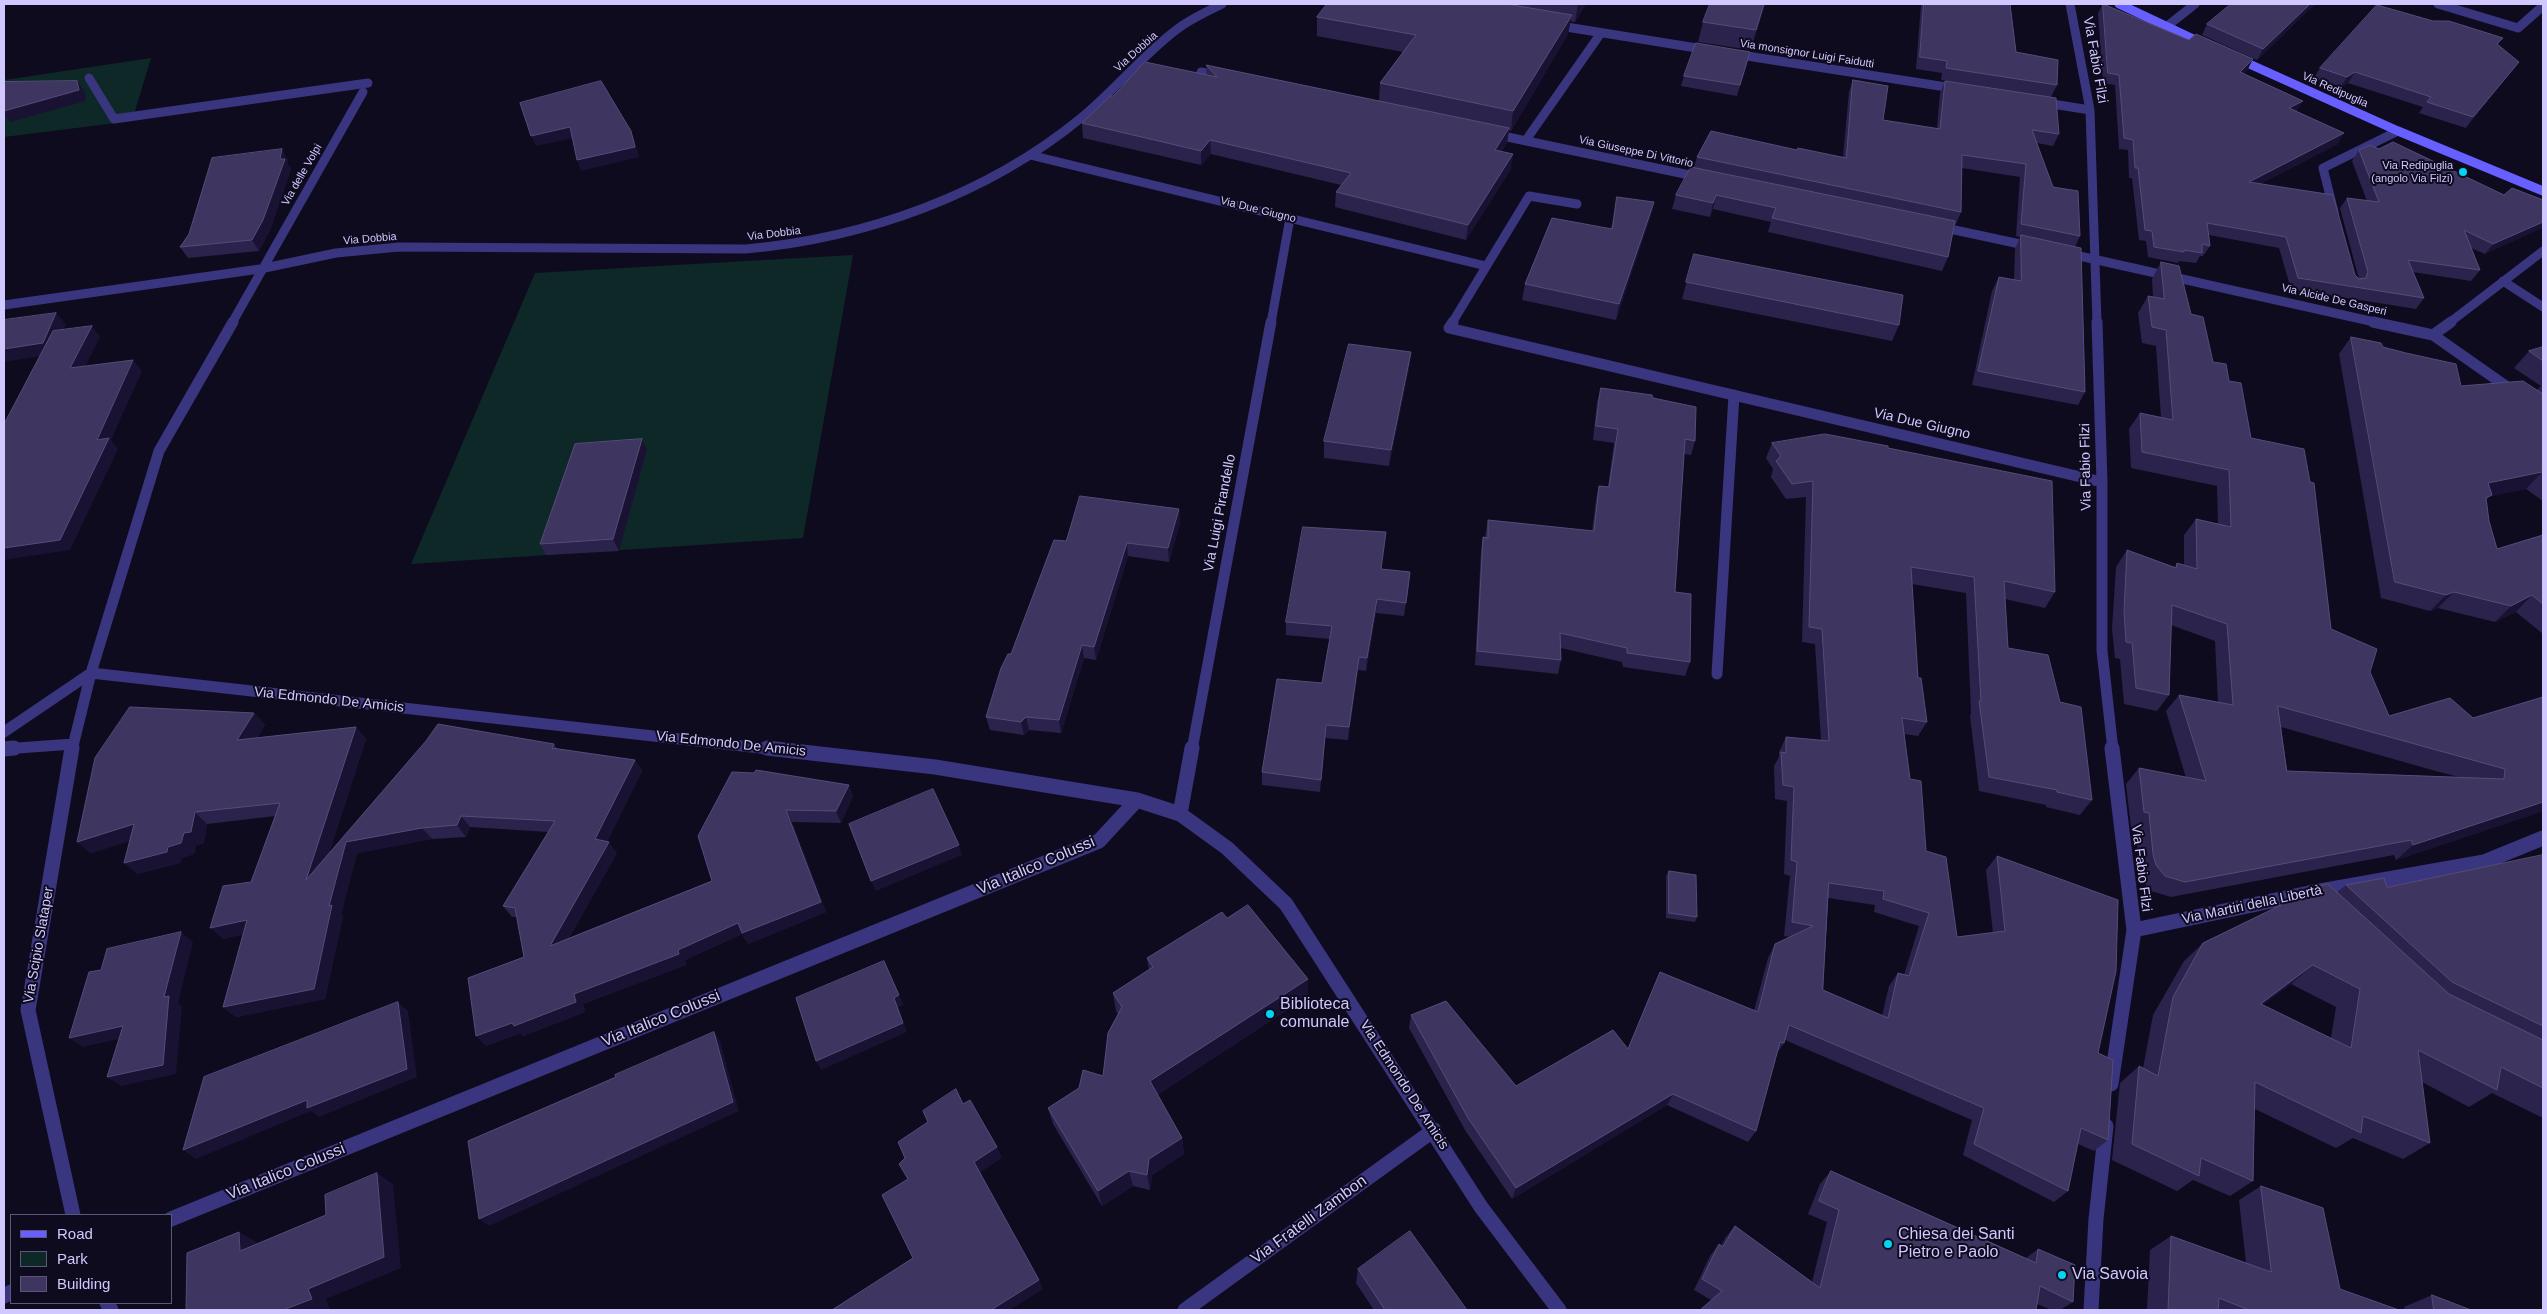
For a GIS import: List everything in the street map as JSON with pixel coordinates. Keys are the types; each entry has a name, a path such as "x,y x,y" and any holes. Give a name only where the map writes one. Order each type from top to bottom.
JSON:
{"street":[{"name":"Via Dobbia","path":"4,305 260,269 336,253 400,247 746,249 797,244 849,233 932,203 1004,171 1030,155 1081,118 1177,29 1222,4"},
{"name":"Via Fabio Filzi","path":"2070,4 2090,110 2102,482 2102,651 2125,866 2134,930"},
{"path":"2119,4 2211,47"},
{"path":"2166,27 2195,4"},
{"path":"2438,4 2518,28 2543,6"},
{"path":"1545,23 1718,51"},
{"path":"1526,140 1601,33"},
{"name":"Via monsignor Luigi Faidutti","path":"1728,53 1972,91"},
{"name":"Via Redipuglia","path":"2228,55 2398,131 2543,191"},
{"path":"1201,72 1230,78"},
{"path":"89,78 114,119 368,83"},
{"name":"Via delle Volpi","path":"260,269 363,92"},
{"path":"2031,100 2090,110"},
{"path":"2338,226 2323,168 2398,131"},
{"name":"Via Giuseppe Di Vittorio","path":"1488,132 1712,179"},
{"name":"Via Due Giugno","path":"1030,155 1486,266"},
{"name":"Via Due Giugno","path":"1577,204 1529,196 1449,328 2102,482"},
{"name":"Via Luigi Pirandello","path":"1180,814 1290,218"},
{"path":"1927,224 2094,259"},
{"path":"2520,396 2433,335 2543,251"},
{"name":"Via Alcide De Gasperi","path":"2094,259 2433,335"},
{"path":"4,732 92,673 159,452 260,269"},
{"path":"2503,281 2543,307"},
{"path":"1717,674 1734,395"},
{"name":"Via Edmondo De Amicis","path":"92,673 935,767 1137,800 1180,814 1227,848 1286,904 1434,1130 1481,1207 1559,1310"},
{"name":"Via Scipio Slataper","path":"73,1214 28,1010 73,744 92,673"},
{"path":"4,749 73,744"},
{"name":"Via Italico Colussi","path":"172,1219 1099,841 1137,800"},
{"name":"Via Martiri della Libertà","path":"2134,930 2310,893 2484,862 2543,838"},
{"path":"2310,893 2324,906"},
{"path":"2091,1310 2096,1219 2108,1105 2134,930"},
{"name":"Via Fratelli Zambon","path":"1185,1310 1434,1130"}],"green space":[{"path":"151,58 132,121 4,137 4,80"},
{"path":"853,255 803,538 411,564 535,273"}],"building":[{"path":"1327,4 1506,4 1572,15 1513,111 1380,83 1416,35 1317,17"},
{"path":"1710,4 1764,4 1756,30 1703,22"},
{"path":"1924,4 2010,4 2016,52 2058,60 2057,85 1946,68 1947,61 1920,57"},
{"path":"2103,4 2189,40 2196,34 2253,59 2240,72 2303,101 2289,108 2344,133 2249,182 2333,195 2355,275 2359,279 2366,278 2368,272 2347,198 2379,202 2359,150 2370,145 2379,149 2393,142 2504,195 2512,188 2543,200 2543,222 2493,244 2464,230 2480,270 2408,260 2424,298 2298,278 2286,237 2207,223 2210,246 2202,244 2202,253 2154,247 2152,231 2145,230 2138,168 2135,168 2133,140 2124,138 2119,75 2108,73"},
{"path":"2231,4 2310,4 2263,49 2207,24"},
{"path":"2377,5 2433,21 2449,21 2503,38 2497,44 2519,62 2473,117 2427,102 2431,97 2355,72 2347,77 2320,68"},
{"path":"1696,43 1750,52 1740,85 1684,76"},
{"path":"1145,62 1217,77 1206,65 1509,128 1495,150 1513,154 1468,225 1336,192 1351,173 1210,140 1201,151 1082,123 1110,96 1113,96"},
{"path":"1853,80 1888,86 1883,120 1940,129 1945,81 2056,98 2059,134 2032,130 2053,187 2078,191 2080,236 2021,224 2026,164 1962,155 1961,212 1697,157 1711,131 1797,150 1798,148 1846,158"},
{"path":"77,81 79,90 4,111 4,82"},
{"path":"601,81 631,131 635,147 577,160 570,127 531,136 520,103"},
{"path":"282,149 280,159 285,159 263,220 252,240 180,247 189,234 212,158"},
{"path":"1691,167 1955,221 1948,257 1772,218 1776,208 1716,195 1713,203 1676,195"},
{"path":"1617,197 1654,202 1619,304 1525,284 1552,218 1612,229"},
{"path":"2021,235 2081,248 2085,392 1978,371 1999,277 2021,281"},
{"path":"1694,254 1903,295 1899,325 1686,282"},
{"path":"2161,262 2179,266 2191,314 2203,317 2213,362 2226,364 2229,381 2241,383 2251,438 2304,449 2310,482 2314,483 2331,629 2377,649 2370,672 2389,716 2450,698 2473,718 2543,697 2543,802 2413,845 2411,840 2185,882 2165,876 2156,865 2153,854 2149,813 2144,812 2139,768 2206,781 2179,695 2233,705 2227,624 2172,605 2169,695 2136,688 2132,643 2126,642 2124,612 2127,550 2176,568 2177,563 2197,569 2196,519 2231,527 2229,470 2142,452 2140,413 2173,420 2166,330 2152,327 2148,296 2164,299","holes":["2278,706 2505,769 2504,779 2287,771"]},
{"path":"56,313 43,343 4,349 4,320"},
{"path":"92,326 70,368 133,360 97,440 109,438 60,540 4,548 4,424 53,331"},
{"path":"2351,337 2381,343 2383,347 2406,353 2456,364 2461,386 2523,381 2543,394 2543,473 2488,483 2492,495 2486,498 2489,521 2497,549 2543,535 2543,604 2532,595 2511,606 2454,592 2446,595 2395,582"},
{"path":"1349,344 1411,352 1391,450 1324,441"},
{"path":"2543,347 2543,361 2529,351"},
{"path":"1601,388 1652,395 1653,398 1696,407 1695,441 1685,439 1675,592 1691,594 1690,662 1627,653 1627,648 1560,633 1561,660 1477,651 1483,537 1488,538 1488,520 1594,531 1599,486 1609,487 1618,429 1596,426"},
{"path":"1825,434 2052,481 2055,592 2004,581 2008,648 2048,655 2060,702 2081,707 2092,800 2057,792 2057,790 1989,777 1979,701 1981,701 1974,577 1911,567 1918,678 1921,678 1927,722 1902,718 1910,779 1921,781 1926,851 1946,857 1957,937 2005,931 1997,856 2118,900 2116,971 2098,1053 2113,1060 2108,1140 2081,1128 2068,1191 1974,1144 1984,1108 1789,1025 1784,1043 1780,1042 1756,1131 1673,1094 1516,1188 1468,1118 1411,1015 1446,1001 1516,1086 1613,1030 1628,1049 1660,972 1758,1012 1775,944 1813,926 1792,922 1797,862 1791,860 1794,787 1783,785 1781,752 1786,753 1786,737 1829,741 1822,629 1809,627 1813,481 1792,484 1776,461 1781,456 1772,443","holes":["1829,883 1884,891 1883,899 1929,913 1909,976 1898,973 1888,1018 1823,990"]},
{"path":"642,439 613,539 540,544 575,444"},
{"path":"1080,496 1179,509 1168,548 1127,543 1094,647 1082,645 1059,720 1026,717 1021,722 986,717 1001,668 1008,654 1011,654 1054,540 1066,541"},
{"path":"1303,527 1386,532 1381,569 1410,572 1406,603 1377,599 1367,658 1359,657 1349,727 1326,725 1321,780 1262,772 1277,679 1322,683 1332,626 1286,622"},
{"path":"130,707 254,713 237,740 356,727 306,880 426,741 438,724 554,744 552,748 635,760 595,839 609,842 550,946 712,881 698,836 732,772 754,773 756,770 849,785 836,811 786,810 821,902 742,933 738,923 678,950 679,954 574,994 576,1002 514,1026 512,1023 476,1036 468,978 524,957 515,908 503,906 555,821 461,816 457,825 422,828 346,842 329,906 332,905 314,989 223,1007 247,920 210,928 223,886 251,882 280,803 195,812 191,832 184,833 181,843 168,847 167,852 124,863 134,824 77,842 95,758"},
{"path":"933,789 959,845 871,881 849,824"},
{"path":"2543,855 2543,1026 2452,982 2346,885 2384,878 2387,887"},
{"path":"1669,871 1696,875 1697,917 1669,913"},
{"path":"2328,884 2449,994 2543,1040 2543,1088 2501,1067 2497,1090 2418,1050 2430,1143 2363,1116 2361,1133 2255,1082 2253,1181 2201,1158 2199,1176 2132,1144 2139,1066 2158,1076 2173,997 2203,943 2320,886","holes":["2313,965 2360,989 2351,1048 2261,1004"]},
{"path":"1248,905 1308,979 1150,1081 1182,1138 1149,1159 1147,1175 1129,1171 1098,1191 1048,1108 1079,1088 1083,1070 1103,1076 1108,1033 1122,1007 1113,993 1153,967 1147,958 1222,912 1227,918"},
{"path":"181,932 164,997 169,996 163,1065 107,1077 123,1026 69,1038 89,972 101,970 107,949"},
{"path":"884,961 899,995 894,998 903,1023 816,1061 796,998"},
{"path":"398,1002 407,1069 307,1108 307,1100 183,1150 204,1077"},
{"path":"714,1032 733,1102 479,1219 468,1141"},
{"path":"956,1089 963,1104 970,1100 997,1147 974,1162 1039,1280 991,1310 832,1310 913,1258 882,1195 908,1179 899,1164 905,1158 898,1142 928,1122 923,1111"},
{"path":"1831,1171 2036,1263 2038,1249 2075,1265 2073,1302 2040,1286 2036,1310 1700,1310 1722,1291 1702,1279 1719,1244 1723,1247 1735,1226 1820,1288 1839,1210 1819,1201"},
{"path":"377,1173 384,1257 308,1289 312,1299 283,1310 186,1310 187,1253 239,1232 240,1251 326,1215 325,1195"},
{"path":"2261,1186 2323,1208 2340,1289 2399,1310 2249,1310 2219,1298 2218,1310 2168,1310 2171,1236 2271,1272"},
{"path":"1410,1231 1467,1310 1385,1310 1358,1269"},
{"path":"2432,1295 2471,1310 2434,1310"}],"place":[{"name":"Via Redipuglia (angolo Via Filzi)","path":"2463,172"},
{"name":"Biblioteca comunale","path":"1270,1014"},
{"name":"Chiesa dei Santi Pietro e Paolo","path":"1888,1244"},
{"name":"Via Savoia","path":"2062,1275"}]}
